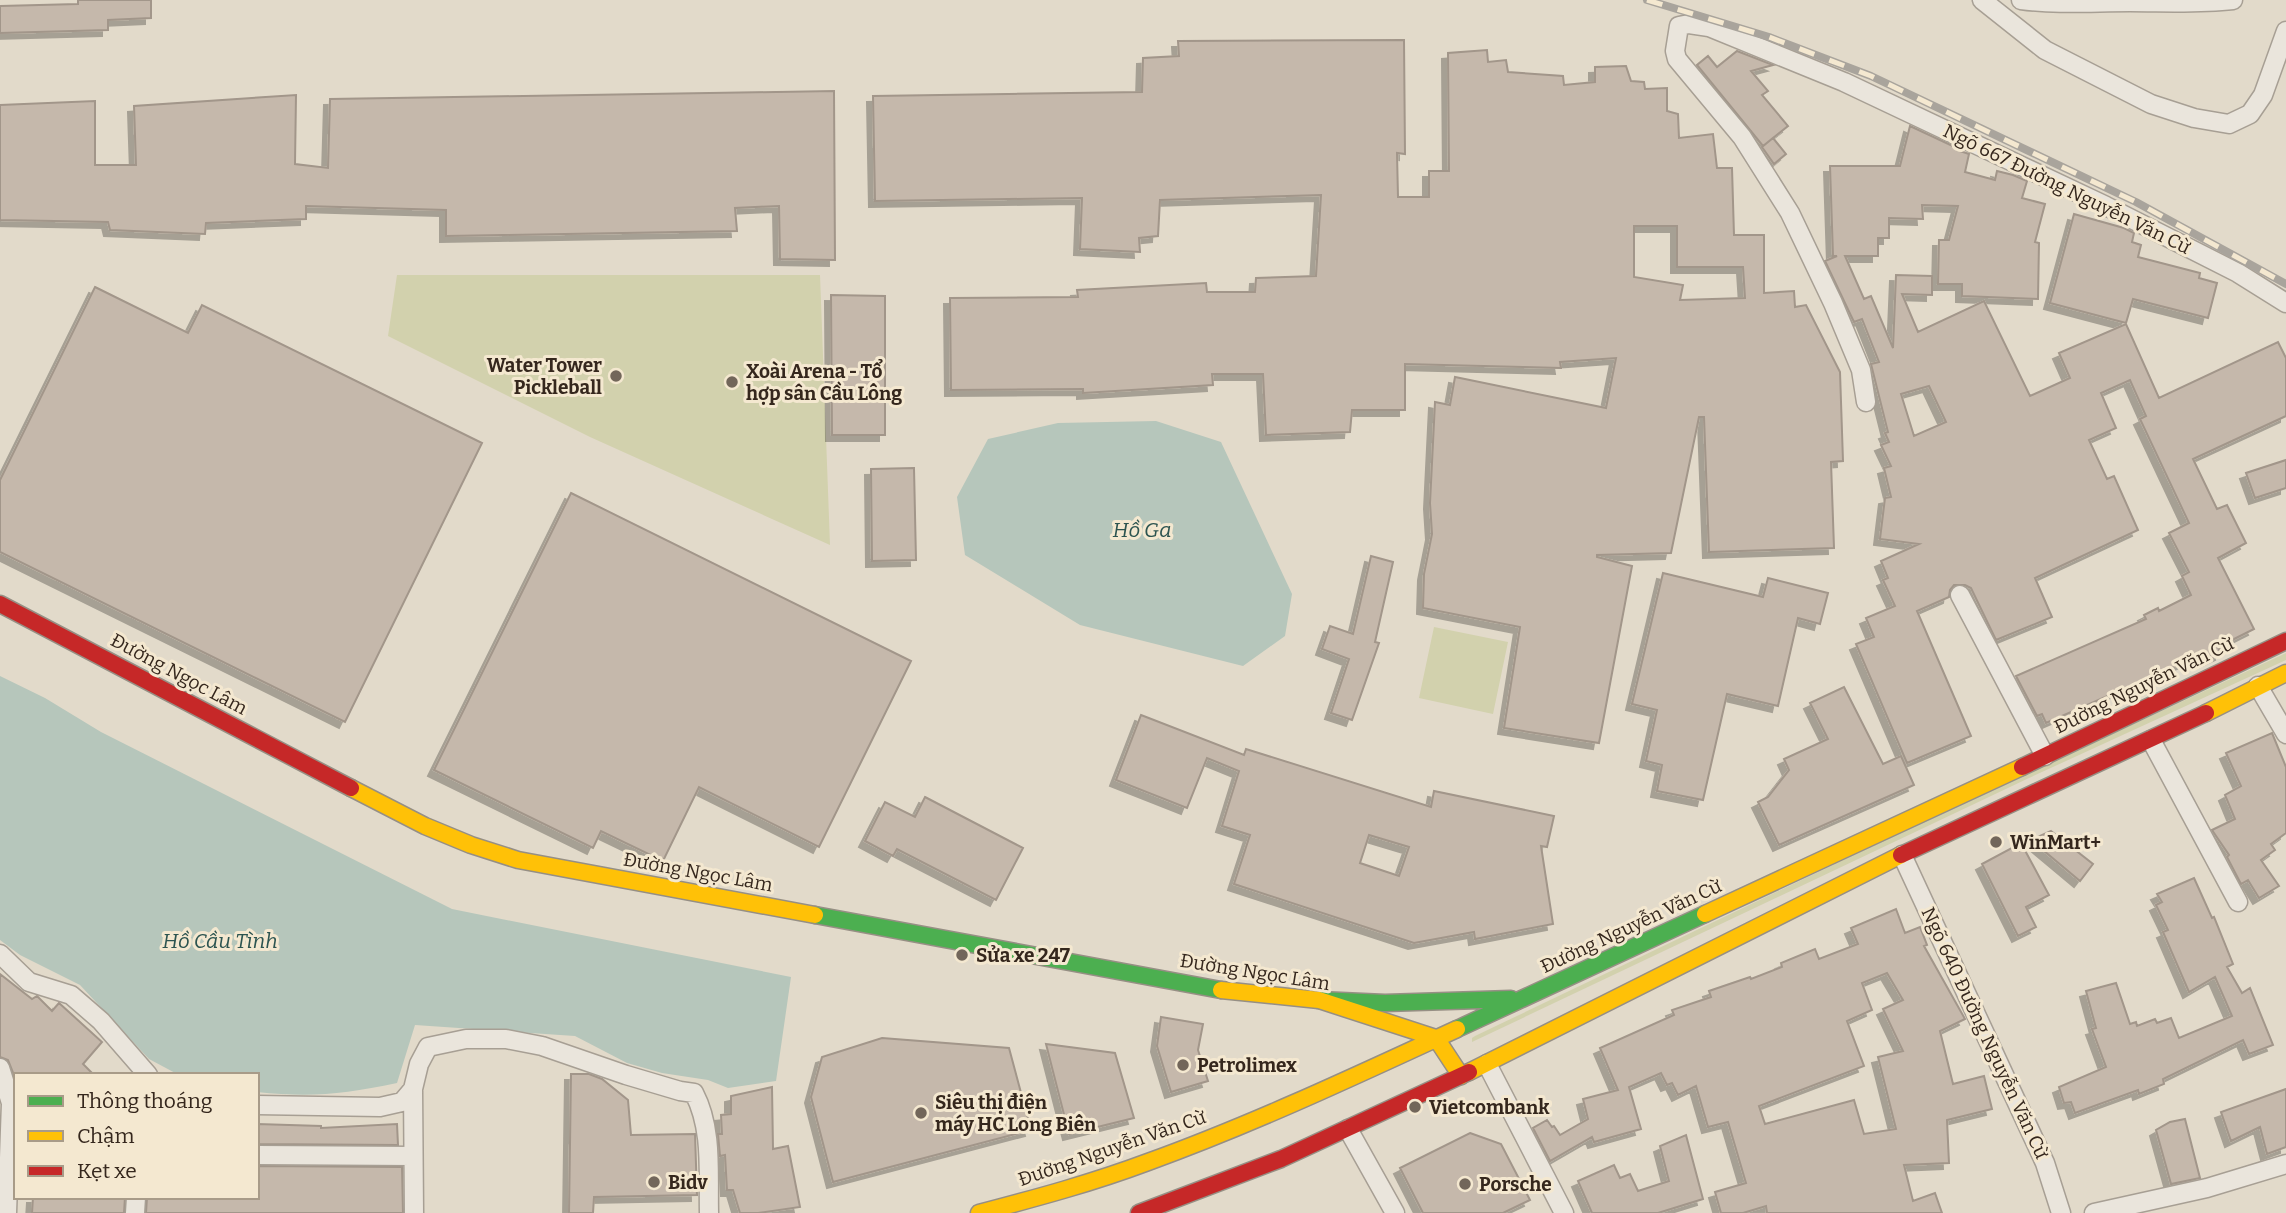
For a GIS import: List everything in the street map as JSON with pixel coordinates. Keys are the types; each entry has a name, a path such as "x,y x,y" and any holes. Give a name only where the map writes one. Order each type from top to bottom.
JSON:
{"main road":[{"name":"Đường Ngọc Lâm","path":"0,604 425,826 518,860 1223,990 1319,1000 1436,1038"},
{"name":"Đường Nguyễn Văn Cừ","path":"979,1213 1069,1189 1149,1162 1331,1087 2045,756 2286,640"},
{"path":"1142,1213 1281,1159 1488,1064 1902,855 2151,740 2286,673"},
{"path":"1319,1000 1396,1003 1521,999"},
{"path":"1436,1038 1461,1076"}],"street":[{"path":"1982,0 2045,50 2151,104 2194,118 2229,124 2250,114 2263,95 2286,31"},
{"path":"2021,0 2048,4 2196,4 2233,0"},
{"name":"Ngõ 667 Đường Nguyễn Văn Cừ","path":"1866,402 1861,370 1833,303 1790,214 1742,137 1678,59 1675,51 1679,26 1689,24 1709,27 1844,82 2106,206 2238,273 2286,303"},
{"path":"1960,595 2045,756"},
{"path":"2258,686 2286,734"},
{"path":"2151,740 2238,902"},
{"name":"Ngõ 640 Đường Nguyễn Văn Cừ","path":"1902,855 2045,1163 2062,1213"},
{"path":"0,954 29,982 71,995 101,1021 143,1072"},
{"path":"414,1213 412,1089 419,1064 428,1047 466,1040 506,1039 542,1046 626,1075 694,1093 703,1108 708,1145 709,1213"},
{"path":"1488,1064 1564,1213"},
{"path":"0,1068 12,1148 7,1213"},
{"path":"259,1105 380,1107 402,1102 412,1089"},
{"path":"1348,1129 1395,1213"},
{"path":"259,1155 413,1156"},
{"path":"2094,1213 2207,1188 2286,1164"}],"green space":[{"path":"397,275 820,275 830,545 590,437 388,336"},
{"path":"1434,627 1508,642 1493,714 1419,698"},
{"path":"2286,653 2286,660 2029,778 1472,1042 1475,1036"}],"water":[{"name":"Hồ Ga","path":"1156,421 1221,442 1292,594 1285,636 1243,666 1080,625 965,555 957,497 988,439 1058,423"},
{"name":"Hồ Cầu Tình","path":"0,676 45,698 101,732 452,909 791,977 776,1081 728,1088 708,1080 662,1073 627,1063 575,1036 415,1025 397,1083 344,1092 294,1095 259,1092 259,1073 175,1073 149,1059 80,985 20,955 0,940"}],"building":[{"path":"78,0 151,0 151,18 108,20 108,30 0,33 0,6 78,4"},
{"path":"1404,40 1405,154 1397,153 1398,197 1429,197 1429,171 1449,171 1448,53 1487,50 1488,62 1506,60 1508,72 1563,76 1564,85 1595,82 1595,67 1626,66 1631,81 1644,82 1645,89 1667,88 1667,111 1678,114 1679,138 1713,134 1717,168 1732,168 1734,235 1764,235 1764,293 1794,291 1795,307 1806,305 1840,372 1843,461 1831,462 1834,548 1709,552 1704,417 1699,417 1671,553 1597,555 1632,566 1599,743 1504,728 1520,627 1423,608 1424,574 1432,534 1430,503 1435,402 1450,405 1455,377 1606,408 1616,358 1560,362 1561,368 1405,364 1405,410 1352,410 1350,432 1266,435 1263,374 1212,374 1213,385 1083,393 1083,389 951,390 950,298 1078,297 1077,290 1206,283 1207,292 1255,292 1256,278 1316,276 1321,195 1160,200 1158,236 1139,238 1140,252 1080,249 1082,198 875,201 873,96 1142,92 1143,58 1179,56 1178,41","holes":["1634,226 1677,226 1677,267 1743,267 1745,298 1680,300 1683,285 1634,277"]},
{"path":"1737,51 1773,65 1751,71 1768,91 1762,95 1788,126 1763,146 1697,65 1708,56 1717,67"},
{"path":"834,91 835,260 780,259 779,206 735,208 737,231 446,236 446,210 306,206 306,219 206,223 205,234 110,230 108,222 0,220 0,105 95,101 95,165 136,165 134,106 296,95 295,164 328,168 330,99"},
{"path":"1910,126 1969,154 1965,172 1995,180 1997,171 2013,175 2027,181 2022,198 2045,204 2035,242 2039,243 2038,299 1962,296 1962,284 1938,284 1939,240 1949,240 1958,206 1922,205 1923,219 1889,218 1889,238 1878,238 1878,256 1845,256 1864,299 1871,296 1893,348 1896,275 1932,276 1932,295 1902,294 1918,332 1984,301 2030,396 2070,378 2059,353 2126,324 2159,398 2278,342 2286,358 2286,416 2193,459 2217,509 2227,505 2246,543 2218,558 2254,629 2218,647 2221,654 2204,662 2201,655 2046,723 2042,714 2037,716 2016,676 2146,619 2144,615 2158,608 2159,611 2191,595 2182,576 2189,572 2169,533 2189,523 2140,419 2146,416 2130,380 2101,393 2116,428 2089,440 2107,479 2114,476 2138,530 2035,578 2052,617 1996,640 1971,588 1965,585 1954,585 1949,597 1917,611 1971,736 1907,763 1856,644 1874,637 1866,618 1895,606 1883,580 1888,578 1881,561 1919,544 1880,539 1885,498 1891,497 1884,468 1891,466 1881,445 1889,442 1885,433 1888,432 1871,364 1879,362 1862,319 1854,322 1825,261 1837,256 1833,256 1830,166 1900,166","holes":["1929,386 1946,422 1914,436 1901,394"]},
{"path":"1773,138 1786,154 1774,164 1762,147"},
{"path":"2074,214 2134,233 2132,242 2141,245 2138,257 2200,273 2199,278 2217,283 2208,318 2133,299 2126,323 2050,303"},
{"path":"95,287 188,333 202,305 482,443 345,722 0,552 0,480"},
{"path":"831,295 885,296 885,435 832,435"},
{"path":"2286,460 2286,488 2255,498 2246,473"},
{"path":"914,468 916,560 872,561 871,469"},
{"path":"571,493 911,661 819,847 699,787 663,861 601,831 593,848 434,770"},
{"path":"1371,556 1393,562 1375,642 1379,643 1352,720 1331,713 1349,659 1322,649 1330,626 1353,634"},
{"path":"1663,573 1763,597 1768,578 1828,593 1820,624 1798,618 1778,706 1727,694 1703,800 1657,791 1662,765 1646,761 1657,710 1632,704"},
{"path":"1844,687 1883,764 1901,756 1914,785 1779,845 1758,802 1768,797 1789,770 1784,759 1828,739 1810,703"},
{"path":"1141,715 1244,755 1246,749 1431,807 1434,791 1554,816 1547,847 1541,846 1553,924 1475,939 1474,932 1414,943 1234,884 1250,835 1222,826 1239,771 1207,758 1187,808 1116,780","holes":["1369,835 1409,847 1399,876 1360,863"]},
{"path":"2272,733 2286,767 2286,833 2271,844 2275,850 2261,860 2279,886 2259,898 2248,880 2241,884 2227,857 2229,855 2212,830 2235,819 2225,795 2241,786 2226,753"},
{"path":"925,797 1023,848 996,900 897,849 893,856 865,841 885,802 915,817"},
{"path":"2051,831 2093,864 2080,881 2031,840"},
{"path":"2021,843 2049,895 2026,907 2036,927 2018,936 1982,864"},
{"path":"2194,878 2212,918 2214,917 2233,964 2227,967 2242,993 2250,988 2273,1045 2249,1054 2243,1040 2163,1079 2164,1084 2139,1094 2138,1090 2075,1113 2071,1102 2064,1103 2059,1087 2106,1067 2092,1029 2096,1028 2086,991 2116,983 2130,1024 2136,1022 2137,1026 2155,1019 2157,1023 2171,1018 2179,1038 2232,1016 2215,977 2189,992 2163,932 2168,930 2156,905 2162,902 2157,894"},
{"path":"1896,909 1905,933 1920,927 1927,945 1924,946 1965,1019 1940,1031 1953,1084 1984,1076 1992,1109 1947,1120 1949,1163 1904,1165 1913,1201 1935,1193 1942,1213 1767,1213 1766,1206 1743,1213 1721,1213 1715,1192 1746,1183 1728,1122 1708,1127 1696,1086 1678,1095 1672,1083 1667,1085 1661,1073 1629,1087 1641,1129 1594,1142 1592,1137 1550,1161 1533,1128 1547,1120 1560,1135 1588,1119 1583,1099 1618,1090 1600,1048 1674,1015 1672,1010 1711,997 1709,991 1782,967 1781,963 1815,949 1819,959 1858,944 1851,928","holes":["1887,973 1903,1000 1883,1009 1903,1051 1878,1057 1896,1129 1864,1134 1854,1100 1765,1124 1759,1106 1864,1066 1847,1021 1872,1010 1862,983"]},
{"path":"0,974 32,999 37,996 52,1011 59,1003 102,1042 83,1064 92,1073 14,1075 8,1060 0,1057"},
{"name":"Petrolimex","path":"1161,1017 1203,1024 1198,1050 1208,1081 1171,1092 1157,1046"},
{"name":"Siêu thị điện máy HC Long Biên","path":"882,1038 1009,1048 1031,1130 833,1182 811,1097 822,1057"},
{"path":"1046,1044 1115,1053 1134,1118 1069,1134"},
{"path":"571,1074 589,1074 602,1079 628,1100 631,1135 695,1134 697,1195 594,1197 593,1213 569,1213"},
{"path":"772,1087 773,1149 788,1146 800,1207 740,1213 733,1190 727,1190 725,1155 720,1156 718,1134 722,1134 721,1115 731,1114 731,1096"},
{"path":"2286,1089 2286,1147 2267,1154 2260,1127 2231,1141 2221,1112"},
{"path":"2185,1119 2200,1178 2171,1184 2156,1130 2170,1122"},
{"path":"259,1124 321,1128 397,1124 398,1145 259,1144"},
{"name":"Porsche","path":"1470,1133 1501,1144 1530,1200 1503,1213 1423,1213 1400,1168"},
{"path":"1686,1135 1703,1199 1658,1213 1592,1213 1578,1181 1614,1165 1620,1178 1630,1174 1638,1191 1669,1181 1660,1146"},
{"path":"259,1166 402,1167 403,1213 146,1213 147,1199 259,1199"},
{"path":"33,1199 125,1199 124,1213 32,1213"}],"railway":[{"path":"1647,0 1769,37 1871,76 2136,202 2286,284"}],"traffic: fast":[{"path":"1457,1029 1705,914"},
{"path":"815,915 1221,990"},
{"path":"1319,1000 1385,1003 1511,999"}],"traffic: slow":[{"path":"2206,713 2286,673"},
{"path":"1705,914 2022,767"},
{"path":"351,788 425,826 518,860 815,915"},
{"path":"1469,1072 1901,855"},
{"path":"1221,990 1319,1000 1436,1038 1461,1076"},
{"path":"979,1213 1127,1170 1226,1132 1457,1029"}],"traffic: jam":[{"path":"0,604 351,788"},
{"path":"2022,767 2286,641"},
{"path":"1901,855 2206,713"},
{"path":"1139,1213 1281,1159 1469,1072"}],"place":[{"name":"Water Tower Pickleball","path":"616,376"},
{"name":"Xoài Arena - Tổ hợp sân Cầu Lông","path":"732,382"},
{"name":"WinMart+","path":"1996,842"},
{"name":"Sửa xe 247","path":"962,955"},
{"name":"Petrolimex","path":"1183,1065"},
{"name":"Vietcombank","path":"1415,1107"},
{"name":"Siêu thị điện máy HC Long Biên","path":"921,1113"},
{"name":"Bidv","path":"654,1182"},
{"name":"Porsche","path":"1465,1184"}]}
